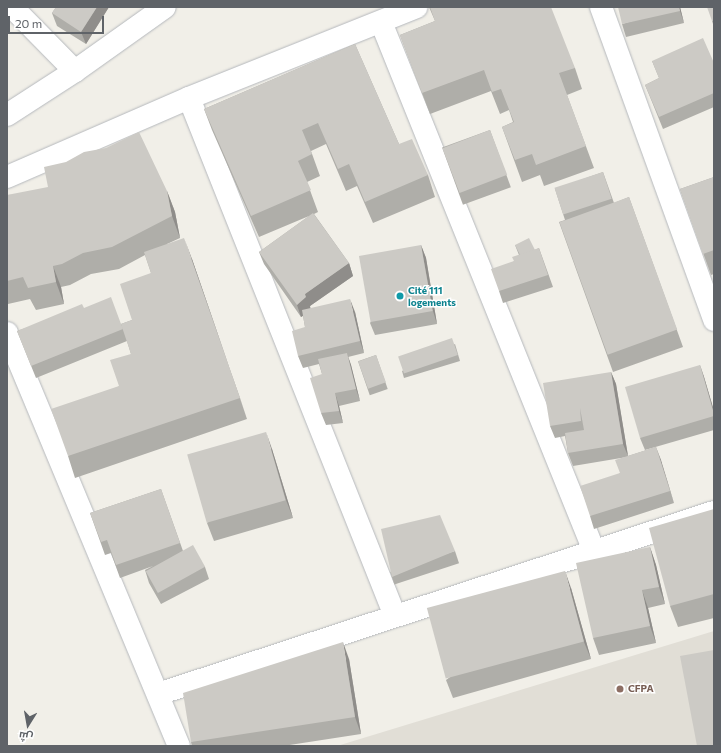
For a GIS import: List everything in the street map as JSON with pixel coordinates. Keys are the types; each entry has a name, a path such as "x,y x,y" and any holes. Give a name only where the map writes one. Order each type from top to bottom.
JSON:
{"street":[{"path":"12,7 75,71"},
{"path":"7,115 75,71 165,7"},
{"path":"7,177 189,98 416,7"},
{"path":"601,7 714,320"},
{"path":"381,22 594,551"},
{"path":"189,98 395,616"},
{"path":"7,333 179,746"},
{"path":"158,694 714,512"}],"shaded area":[{"name":"CFPA","path":"714,631 714,746 337,746"}],"building":[{"path":"56,7 97,7 81,32 52,13"},
{"path":"430,7 551,7 575,68 559,73 586,146 536,165 532,154 515,160 502,127 514,122 501,89 492,92 484,70 422,93 400,35 435,21"},
{"path":"618,7 679,7 680,11 622,24"},
{"path":"707,7 714,7 714,21 712,21"},
{"path":"703,38 714,63 714,93 659,117 645,85 659,78 652,61"},
{"path":"355,44 399,144 412,139 428,175 365,202 349,164 338,169 318,123 302,130 312,154 298,161 311,190 251,216 204,109"},
{"path":"490,130 507,175 460,193 442,148"},
{"path":"139,132 167,191 172,216 112,247 83,253 62,264 53,266 56,282 28,288 23,277 7,281 7,195 48,187 44,167 66,162 84,152 106,148"},
{"path":"603,172 612,199 563,214 554,188"},
{"path":"714,177 714,250 703,254 680,189"},
{"path":"629,197 677,329 608,355 559,222"},
{"path":"313,213 349,263 305,294 306,297 297,305 259,252"},
{"path":"184,238 240,398 68,456 51,409 119,386 110,360 131,354 121,324 132,320 120,284 151,273 144,252"},
{"path":"529,238 535,250 520,255 515,245"},
{"name":"Cité 111 logements","path":"421,245 433,311 371,322 359,256"},
{"path":"539,248 548,275 499,291 491,269 514,261 512,257"},
{"path":"111,297 123,329 31,366 17,331 82,304 84,308"},
{"path":"350,299 360,341 298,356 292,331 305,327 302,310"},
{"path":"452,338 458,355 404,374 398,357"},
{"path":"347,353 356,389 335,393 339,411 321,413 310,378 322,374 318,359"},
{"path":"376,355 386,382 368,389 358,361"},
{"path":"700,365 714,416 640,438 625,387"},
{"path":"611,372 623,444 568,453 565,433 584,430 580,408 581,421 550,426 543,383"},
{"path":"266,432 286,500 207,523 187,455"},
{"path":"656,447 670,491 590,516 580,486 620,473 615,460"},
{"path":"161,489 180,543 116,565 107,540 101,542 90,513"},
{"path":"714,509 714,594 670,606 649,528"},
{"path":"440,515 455,551 392,577 381,529"},
{"path":"193,545 205,567 158,593 146,571"},
{"path":"650,547 659,587 642,590 650,626 593,638 576,563"},
{"path":"565,571 584,642 446,679 427,608"},
{"path":"343,642 355,717 191,742 183,693"},
{"path":"714,650 714,746 697,746 680,656"}],"place":[{"name":"Cité 111 logements","path":"400,296"},
{"name":"CFPA","path":"620,689"}]}
